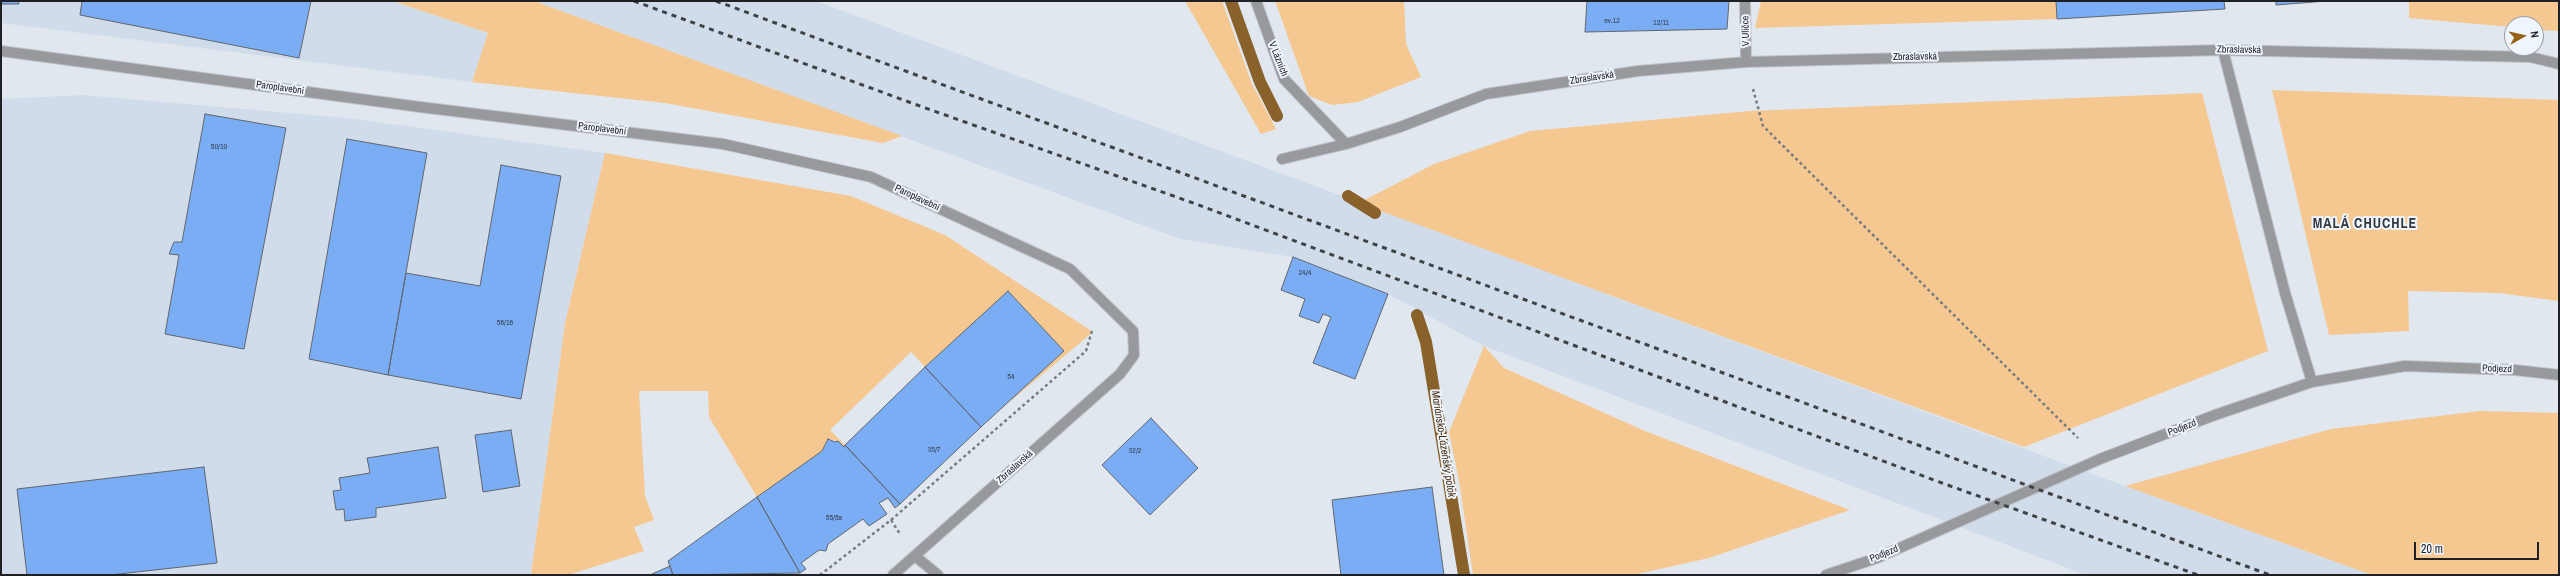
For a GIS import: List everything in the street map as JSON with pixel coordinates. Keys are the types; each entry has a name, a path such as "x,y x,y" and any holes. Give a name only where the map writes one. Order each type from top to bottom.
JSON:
{"street":[{"name":"V Lázních","path":"1256,1 1284,79 1346,144"},
{"name":"V Uličce","path":"1745,1 1746,62"},
{"name":"Zbraslavská","path":"1282,159 1346,144 1400,126 1486,94 1638,71 1746,62 2223,50 2530,57 2559,64"},
{"path":"2223,50 2285,293 2312,382"},
{"name":"Paroplavební","path":"1,51 420,107 723,144 871,176 1070,269 1133,331 1134,355"},
{"name":"Zbraslavská","path":"893,575 1120,374 1134,355"},
{"name":"Podjezd","path":"1826,575 1877,558 2100,459 2216,415 2312,382 2405,366 2515,370 2559,375"},
{"path":"915,556 938,575"}],"path":[{"path":"1746,62 1763,126 2100,459"},
{"path":"820,575 891,520 1086,351 1092,332 1089,326"},
{"path":"891,520 915,556"}],"shaded area":[{"path":"1,1 392,1 488,33 472,82 1,23"},
{"path":"392,1 534,1 902,136 883,143 665,103 472,82 488,33"},
{"path":"534,1 816,1 2125,486 2372,575 2086,575 1484,346 1388,294 1293,257 1180,239"},
{"path":"1185,1 1222,1 1252,84 1276,129 1261,134"},
{"path":"1275,1 1404,1 1406,44 1421,77 1358,102 1332,105 1309,96"},
{"path":"1761,1 2056,1 2057,19 1755,28"},
{"path":"2409,1 2559,1 2559,31 2544,30 2544,16 2504,16 2504,26 2409,18"},
{"path":"2272,90 2559,100 2559,301 2499,293 2408,291 2409,331 2329,335"},
{"path":"2202,93 2268,351 2024,447 1359,203 1434,164 1530,131 1750,111"},
{"path":"83,95 347,118 605,153 565,323 531,575 1,575 1,99"},
{"path":"605,153 851,196 945,235 1093,332 1001,409 1064,351 1008,291 925,367 911,352 830,430 845,445 844,447 838,441 828,439 822,451 757,497 709,417 708,391 639,391 645,496 654,520 634,527 644,551 568,575 531,575 565,323"},
{"path":"1484,346 1504,368 1645,431 1850,510 1709,558 1633,575 1473,575 1459,481 1449,432"},
{"path":"2480,411 2559,413 2559,575 2372,575 2125,486 2331,429"}],"building":[{"path":"1,1 18,1 19,4 1,4"},
{"path":"82,1 311,1 299,58 80,15"},
{"path":"1587,1 1729,1 1727,29 1585,32"},
{"path":"2056,1 2224,1 2225,9 2057,19"},
{"path":"2276,1 2327,1 2276,5"},
{"path":"205,114 286,128 244,349 165,334 179,255 169,254 174,242 182,242"},
{"path":"347,139 427,153 388,375 309,359"},
{"path":"501,165 561,176 521,399 388,375 406,273 480,286"},
{"path":"1293,257 1388,294 1355,379 1313,363 1331,317 1323,314 1319,323 1299,316 1305,299 1281,290"},
{"path":"1008,291 1064,351 981,427 925,367"},
{"path":"925,367 981,427 900,504 845,445"},
{"path":"1151,418 1198,468 1150,515 1102,465"},
{"path":"511,430 520,486 483,492 475,435"},
{"path":"828,439 835,442 838,441 844,447 845,445 900,504 895,508 888,498 879,503 887,514 869,526 863,519 828,544 826,551 819,550 801,563 806,569 800,573 757,497 822,451"},
{"path":"438,447 446,498 376,508 376,517 345,521 344,509 336,510 333,491 341,490 339,478 370,473 367,458"},
{"path":"204,467 217,563 110,575 27,575 17,489"},
{"path":"1432,487 1444,575 1341,575 1332,500"},
{"path":"757,497 800,573 673,575 668,561"},
{"path":"670,566 673,575 650,575"}],"waterway":[{"name":"Mariánsko-Lázeňský potok","path":"1231,1 1260,82 1277,116"},
{"name":"Mariánsko-Lázeňský potok","path":"1348,196 1375,213"},
{"name":"Mariánsko-Lázeňský potok","path":"1417,315 1426,342 1464,575"}],"railway":[{"path":"634,1 917,105 1196,204 1942,483 2198,575"},
{"path":"716,1 2270,575"}],"district":[{"name":"MALÁ CHUCHLE","path":"2365,224"}]}
